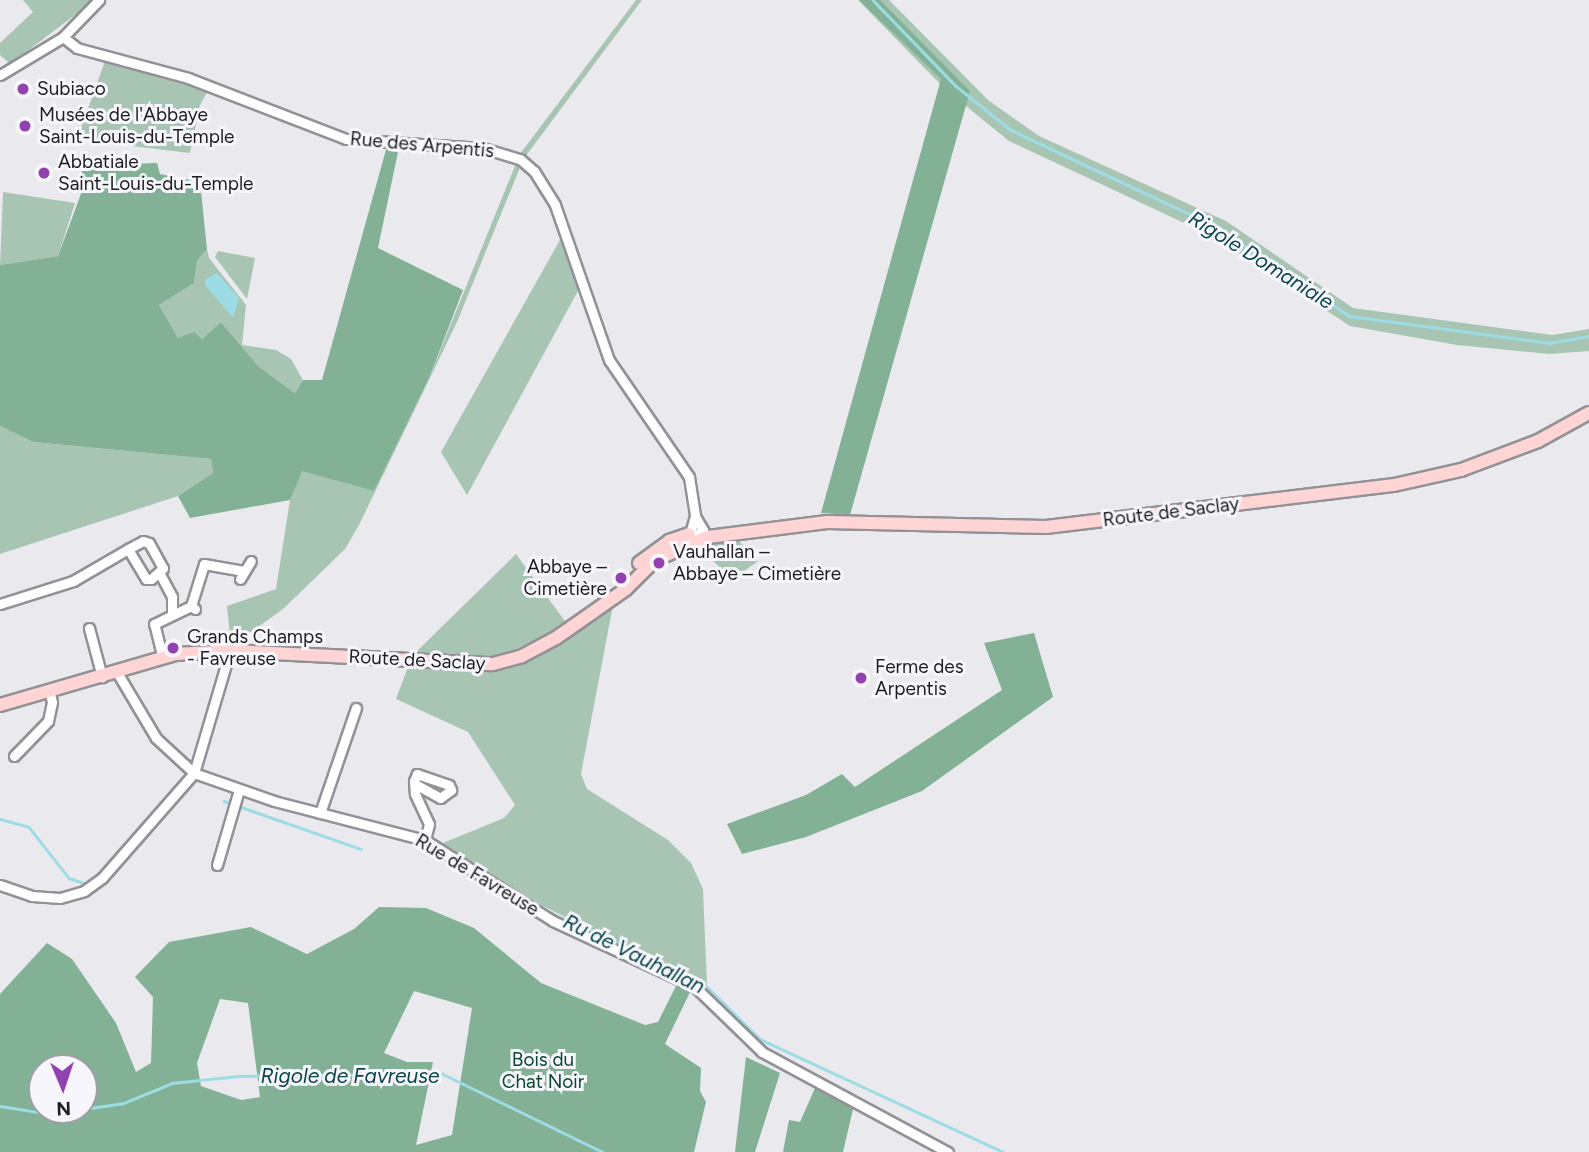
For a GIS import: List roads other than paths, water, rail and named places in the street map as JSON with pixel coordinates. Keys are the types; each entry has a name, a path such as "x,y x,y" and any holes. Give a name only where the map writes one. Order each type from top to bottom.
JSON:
{"main road":[{"name":"Route de Saclay","path":"614,597 624,579 652,551 696,532 740,531 848,521 1037,528 1394,485 1461,470 1538,441 1589,413"},
{"name":"Route de Saclay","path":"0,705 118,674 162,655 230,651 493,664 536,650 614,597 672,549 740,531"}],"street":[{"path":"0,75 63,37 99,0"},
{"name":"Rue des Arpentis","path":"63,37 77,48 188,78 346,139 482,148 520,159 534,172 555,205 609,359 689,477 696,532"},
{"name":"Route de Saclay","path":"672,549 696,532"},
{"path":"0,604 73,581 128,549 149,543 163,568 160,574 145,579 128,549"},
{"path":"162,655 154,624 172,614 193,608 204,564 241,575 251,561"},
{"path":"160,574 172,597 172,614"},
{"path":"89,628 102,677"},
{"path":"0,884 51,898 92,886 194,773 230,651"},
{"name":"Rue de Favreuse","path":"118,674 156,738 194,773 239,790 425,840 553,921 695,987 762,1052 948,1152"},
{"path":"14,756 48,721 52,702 49,690"},
{"path":"320,813 356,708"},
{"path":"415,784 429,824 425,840"},
{"path":"217,864 239,790"}],"water":[{"path":"217,273 239,298 233,318 205,285 206,279"}],"waterway":[{"name":"Rigole Domaniale","path":"873,0 956,86 1011,130 1211,224 1350,316 1549,343 1589,336"},
{"name":"Ru de Vauhallan","path":"224,801 361,849"},
{"name":"Ru de Vauhallan","path":"0,819 29,827 69,878 88,884"},
{"name":"Ru de Vauhallan","path":"450,850 533,903"},
{"name":"Ru de Vauhallan","path":"542,909 703,983 760,1039 1003,1152"},
{"name":"Rigole de Favreuse","path":"98,1107 124,1103 172,1083 238,1076 443,1074 603,1152"},
{"name":"Rigole de Favreuse","path":"0,1106 28,1110"}],"place":[{"name":"Subiaco","path":"23,89"},
{"name":"Musées de l'Abbaye Saint-Louis-du-Temple","path":"25,126"},
{"name":"Abbatiale Saint-Louis-du-Temple","path":"44,173"},
{"name":"Vauhallan – Abbaye – Cimetière","path":"659,563"},
{"name":"Abbaye – Cimetière","path":"621,578"},
{"name":"Grands Champs - Favreuse","path":"173,648"},
{"name":"Ferme des Arpentis","path":"861,678"}],"park label":[{"name":"Bois du Chat Noir","path":"543,1071"}]}
